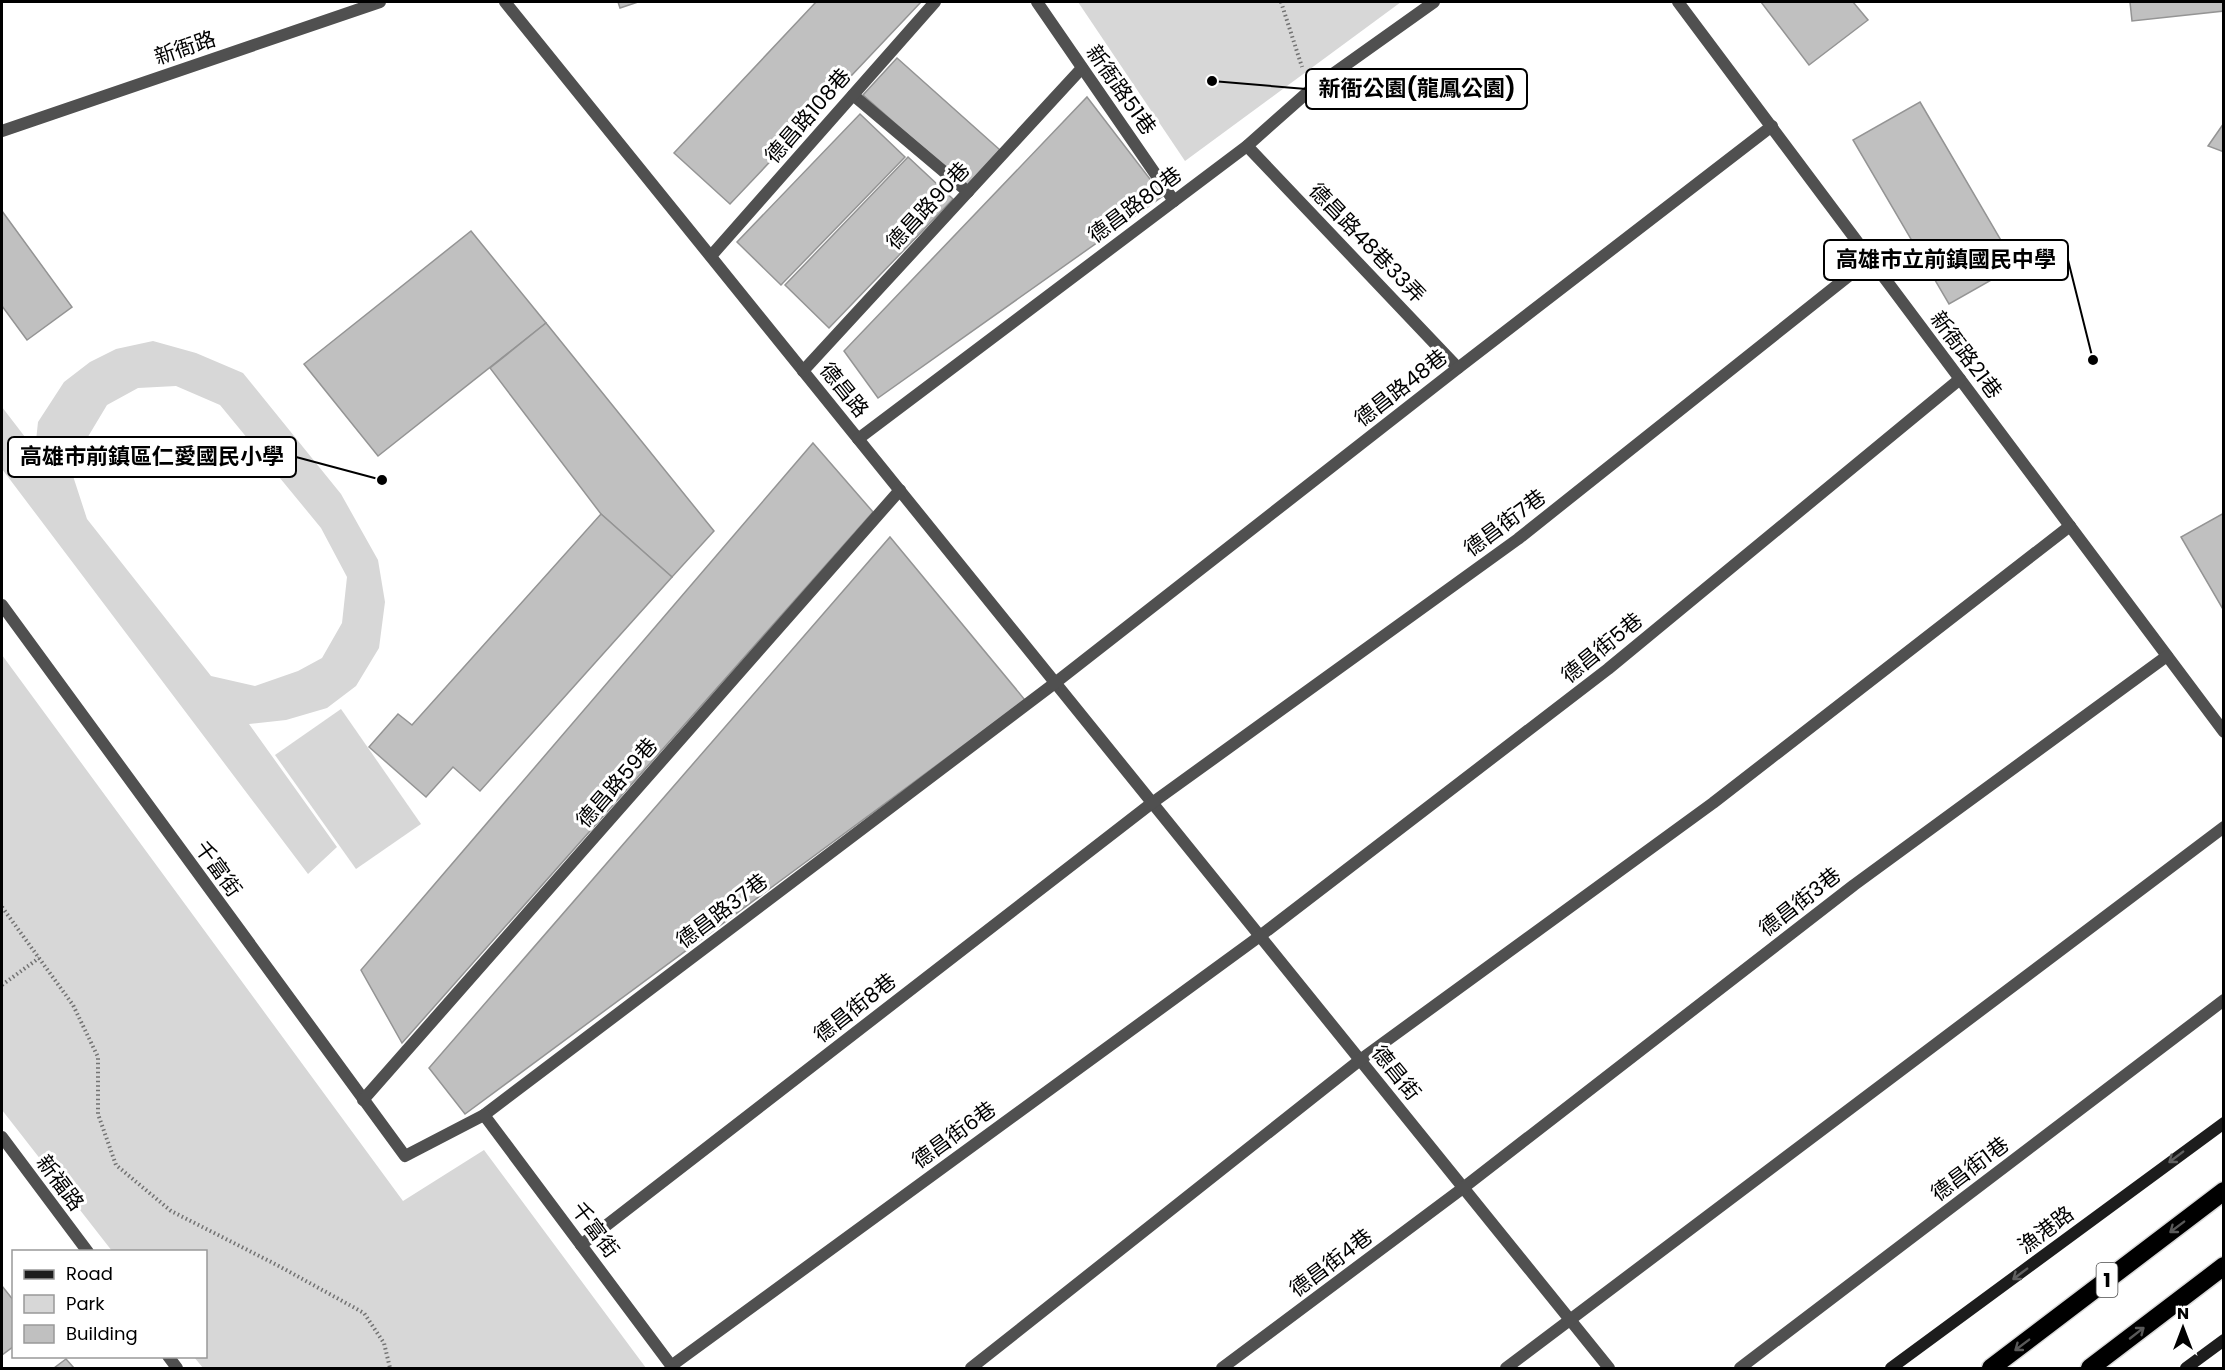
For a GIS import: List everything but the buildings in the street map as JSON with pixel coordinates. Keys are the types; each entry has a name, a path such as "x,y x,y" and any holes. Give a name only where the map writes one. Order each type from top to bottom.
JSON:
{"highway":[{"name":"1","path":"1991,1368 2223,1191"},
{"path":"2090,1368 2223,1266"}],"street":[{"name":"新衙路","path":"2,131 380,2"},
{"name":"德昌路","path":"505,2 1152,803"},
{"name":"德昌路108巷","path":"711,256 935,2"},
{"name":"新衙路51巷","path":"1037,2 1174,201"},
{"name":"德昌路80巷","path":"858,439 1247,146 1309,91 1434,2"},
{"name":"新衙路21巷","path":"1678,2 2223,732"},
{"name":"德昌路90巷","path":"803,371 1082,68"},
{"path":"853,95 968,192"},
{"name":"德昌路48巷","path":"1056,683 1772,126"},
{"name":"德昌路48巷33弄","path":"1247,146 1458,368"},
{"name":"德昌街7巷","path":"1152,803 1518,539 1870,259"},
{"name":"德昌街5巷","path":"1260,936 1608,669 1960,379"},
{"name":"德昌路59巷","path":"363,1100 900,490"},
{"path":"971,1368 1360,1060 1713,803 2070,526"},
{"name":"千富街","path":"2,605 405,1156"},
{"name":"德昌街3巷","path":"1463,1188 1854,885 2167,656"},
{"name":"德昌路37巷","path":"405,1156 484,1115 1056,683"},
{"name":"德昌街","path":"1152,803 1609,1368"},
{"name":"德昌街8巷","path":"581,1245 1152,803"},
{"path":"1506,1368 2223,827"},
{"name":"德昌街6巷","path":"672,1367 1260,936"},
{"name":"德昌街1巷","path":"1740,1368 2223,1000"},
{"name":"千富街","path":"484,1115 672,1367"},
{"name":"漁港路","path":"1891,1368 2223,1123"},
{"name":"新福路","path":"2,1137 87,1250"},
{"name":"德昌街4巷","path":"1222,1368 1463,1188"},
{"path":"2186,1368 2223,1340"}],"path":[{"path":"1281,2 1309,91"},
{"path":"2,907 73,1005 98,1057 98,1114 116,1164 171,1212 277,1265 364,1313 384,1343 390,1368"},
{"path":"2,985 39,958"}],"green space":[{"path":"1078,2 1401,2 1185,161"},
{"path":"153,341 196,353 243,373 341,494 378,560 385,602 379,648 356,686 327,708 286,720 249,724 337,847 308,874 2,469 2,407 35,450 38,422 64,382 90,362 116,349","holes":["176,386 220,405 321,528 347,577 342,623 322,658 298,671 255,686 211,676 87,519 73,476 86,440 107,405 138,388"]},
{"path":"2,655 403,1201 484,1150 646,1368 203,1368 195,1358 207,1358 207,1250 111,1250 2,1110"},
{"path":"341,709 421,824 356,869 275,755"}],"place":[{"name":"新衙公園(龍鳳公園)","path":"1212,81"},
{"name":"高雄市立前鎮國民中學","path":"2093,360"},
{"name":"高雄市前鎮區仁愛國民小學","path":"382,480"}]}
